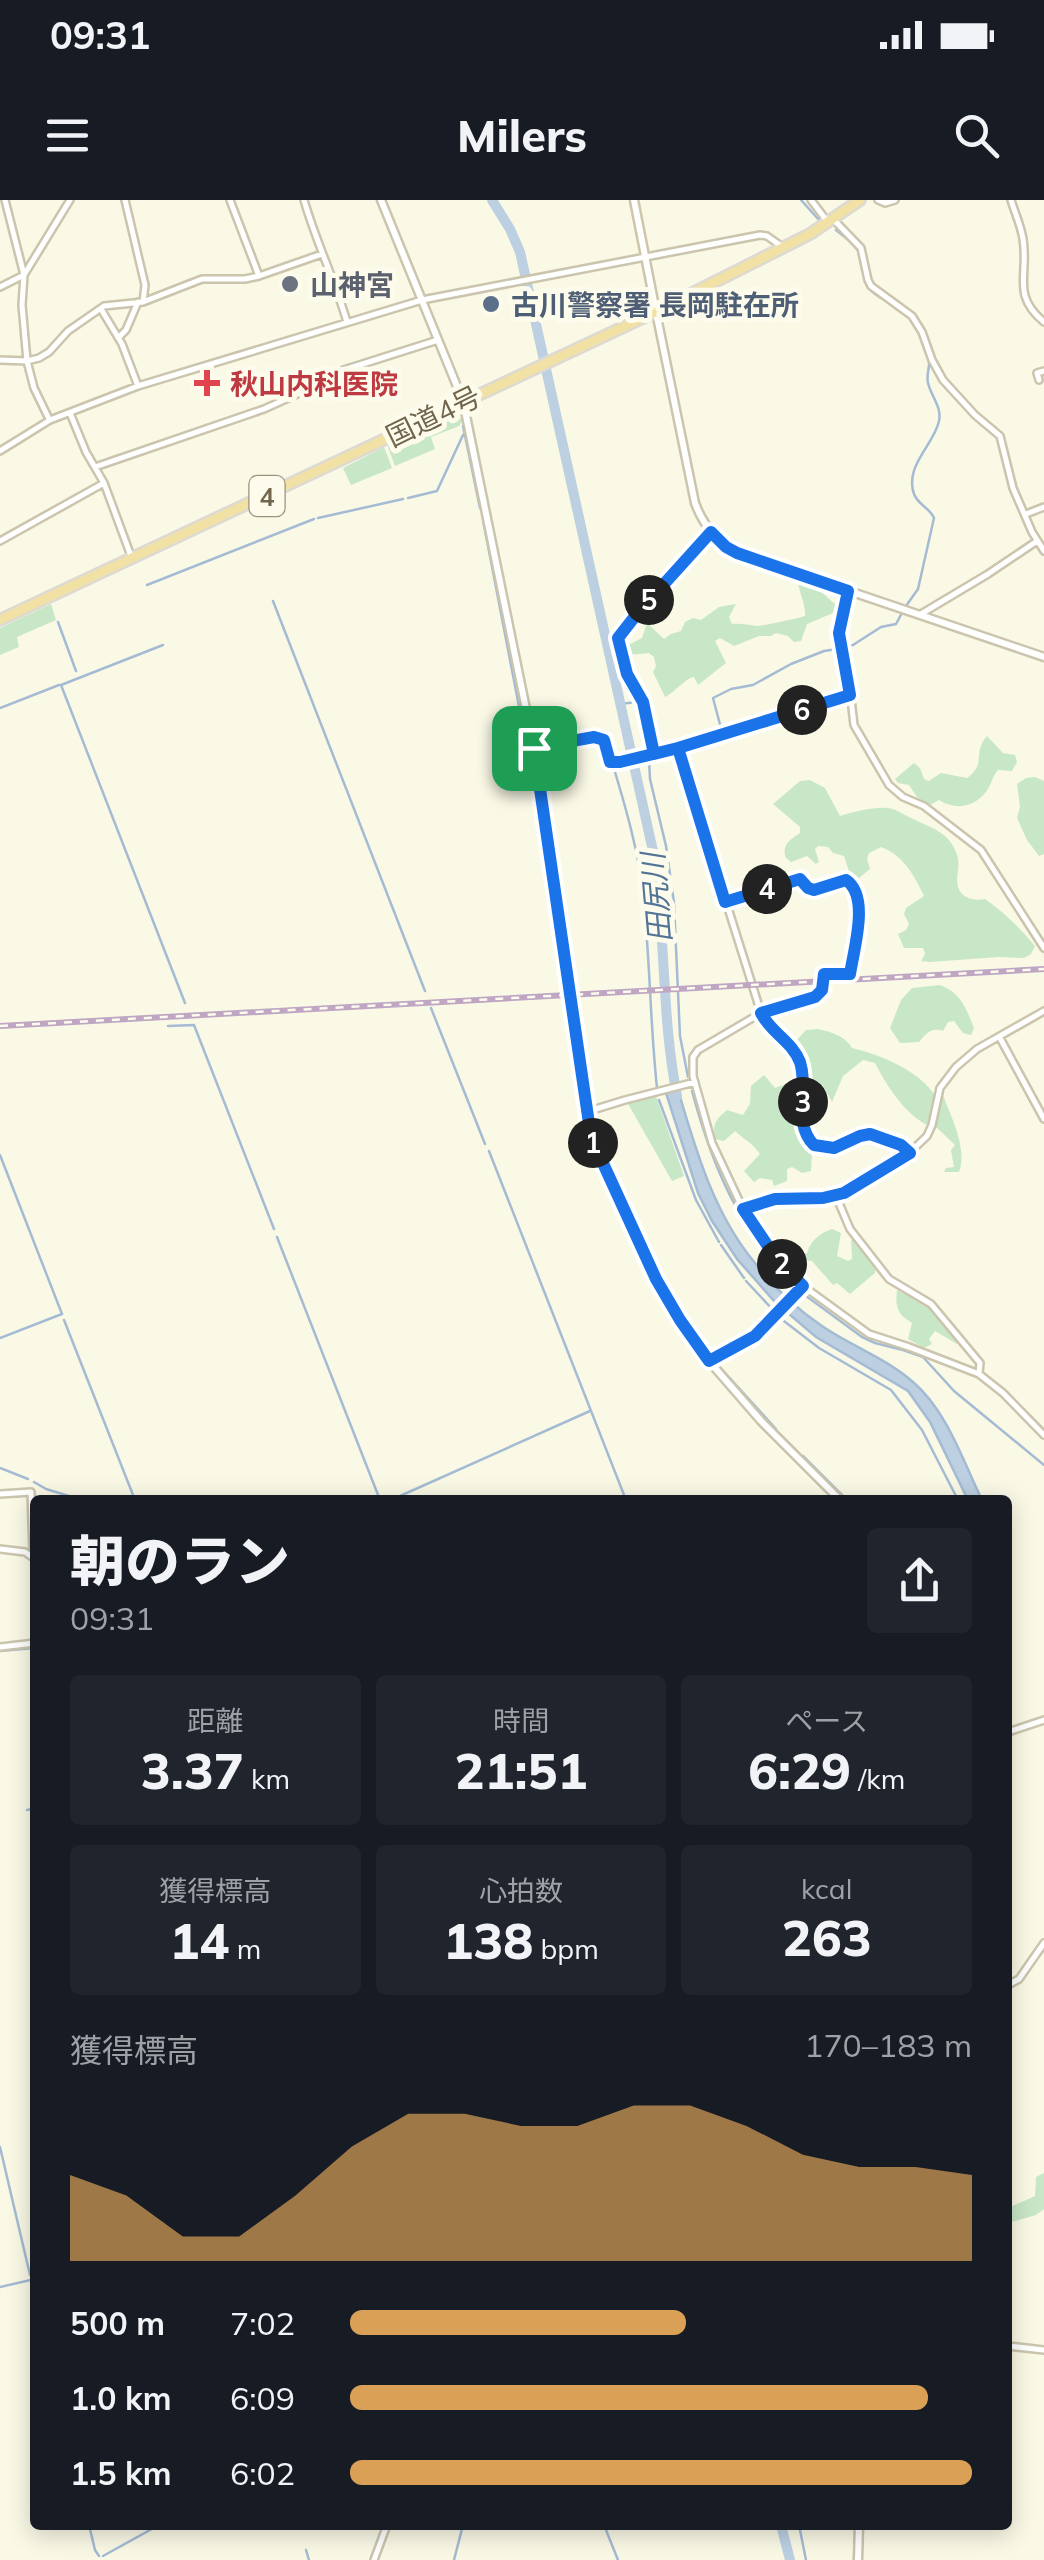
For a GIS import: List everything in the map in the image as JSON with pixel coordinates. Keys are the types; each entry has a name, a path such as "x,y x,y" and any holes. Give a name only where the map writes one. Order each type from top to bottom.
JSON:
{"highway":[{"name":"国道4号","path":"0,620 656,312 784,248 831,222 860,200"}],"street":[{"path":"5,200 24,275 22,305 28,361 34,388 50,420"},
{"path":"0,286 24,275 70,200"},
{"path":"119,337 141,302 145,285 125,200"},
{"path":"230,200 260,276"},
{"path":"304,200 347,322"},
{"path":"380,200 463,402 534,748 586,1112 597,1154 634,1236 680,1320 761,1422 835,1495"},
{"path":"634,200 695,503 711,532 737,553 1044,657"},
{"path":"811,200 860,248 872,286 912,316 943,380 1000,436 1010,480 1044,552"},
{"path":"878,200 895,200"},
{"path":"1010,200 1023,239 1023,294 1044,322"},
{"path":"0,451 50,420 138,386 422,300 760,235 784,248"},
{"path":"0,360 28,361 49,352 68,331 114,304 141,302 202,278 260,276 322,254"},
{"path":"101,309 119,337 138,386"},
{"path":"95,466 264,409 328,375 438,340"},
{"path":"1039,380 1037,373 1044,371"},
{"path":"70,413 104,482 132,559"},
{"path":"0,541 104,482"},
{"path":"1026,514 1044,506"},
{"path":"654,754 643,702 627,674 618,638 711,532"},
{"path":"919,615 1037,541"},
{"path":"848,591 839,633 854,725 889,785 974,843 1044,948"},
{"path":"534,748 594,737 604,740 610,762 620,762 850,695"},
{"path":"678,748 761,1013 790,1044 799,1061 803,1074 804,1133 814,1145 834,1148 870,1134 901,1145 910,1153"},
{"path":"725,902 800,879 814,890 846,880 854,886 860,906 850,974 824,974 822,990 815,997 761,1013 698,1050 693,1057 695,1082 712,1143 743,1209 776,1258 803,1286 869,1334 979,1374 1044,1436"},
{"path":"743,1209 775,1199 836,1196 910,1153 927,1136 946,1078 966,1057 1044,1011"},
{"path":"1000,1037 1044,1119"},
{"path":"586,1112 695,1082"},
{"path":"836,1196 850,1229 888,1280 931,1304 980,1363 979,1374"},
{"path":"709,1361 755,1336 803,1286"},
{"path":"0,1494 31,1495"},
{"path":"0,1549 30,1556"},
{"path":"0,1647 30,1644"},
{"path":"1012,1731 1044,1720"},
{"path":"1012,1983 1044,1943"},
{"path":"1012,2346 1044,2350"},
{"path":"374,2560 386,2530"},
{"path":"858,2560 860,2530"}],"green space":[{"path":"452,414 463,420 459,426 431,437 435,449 395,466 387,445"},
{"path":"384,447 392,468 351,485 343,468"},
{"path":"798,579 810,582 837,606 833,613 807,624 801,641 794,642 776,633 734,646 720,638 715,641 726,663 698,685 691,678 665,697 653,672 654,657 649,653 628,655 626,646 642,638 647,623 664,639 681,631 685,622 701,620 719,607 736,604 729,617 732,624 760,626 805,616"},
{"path":"51,604 56,620 17,637 19,647 0,655 0,628"},
{"path":"987,736 1003,753 1015,755 1017,762 1012,771 998,770 975,802 957,806 939,800 930,805 917,797 909,785 895,779 914,763 929,781 941,773 967,778 976,768"},
{"path":"1035,777 1044,781 1044,854 1039,856 1017,818 1017,784"},
{"path":"810,780 825,788 840,816 890,808 944,835 957,855 957,883 962,894 985,899 1005,915 1035,946 1031,954 1024,958 921,961 923,948 904,948 898,934 909,924 904,914 906,908 924,896 902,861 881,847 869,853 870,869 859,878 851,877 844,856 828,847 815,849 819,862 816,864 807,856 791,862 786,858 786,846 800,833 800,827 773,804 800,781"},
{"path":"940,985 962,1002 974,1028 971,1035 963,1033 954,1021 919,1042 900,1043 890,1028 901,1000 912,988"},
{"path":"806,1030 838,1035 852,1048 899,1065 920,1079 936,1097 927,1125 903,1106 875,1063 863,1060 843,1076 832,1102 822,1084 807,1080 806,1068 794,1043"},
{"path":"764,1075 775,1088 783,1085 799,1093 800,1128 812,1150 811,1171 787,1169 787,1181 774,1186 772,1180 760,1178 754,1182 744,1171 760,1154 751,1144 735,1131 724,1141 715,1139 714,1134 716,1122 727,1110 743,1115 750,1104 751,1086"},
{"path":"943,1095 960,1143 959,1172 944,1172 954,1167 951,1150 955,1145 936,1127"},
{"path":"656,1096 684,1176 672,1181 627,1102"},
{"path":"832,1229 841,1233 837,1256 852,1259 851,1240 876,1268 850,1294 837,1283 833,1285 812,1261 803,1260 791,1266 788,1263 807,1253 816,1238"},
{"path":"897,1290 930,1307 958,1340 957,1344 935,1331 929,1339 932,1344 924,1348 908,1339 912,1323 898,1310"},
{"path":"1044,2173 1044,2209 1012,2222 1012,2206 1035,2196 1036,2177"}],"water":[{"path":"678,1090 717,1203 741,1244 804,1313 891,1366 925,1394 953,1437 980,1495 966,1495 930,1422 908,1391 816,1337 775,1302 737,1259 698,1193 666,1093"}],"waterway":[{"name":"田尻川","path":"492,200 520,252 653,851 668,1035 677,1096"},
{"path":"801,200 819,220"},
{"path":"836,230 858,250 868,287 887,301"},
{"path":"906,606 918,589 934,518 914,494 913,474 940,416 928,383 928,356 918,330"},
{"path":"463,426 480,508"},
{"path":"408,498 437,491 463,435"},
{"path":"318,518 403,499"},
{"path":"147,585 314,519"},
{"path":"483,520 528,753 563,983"},
{"path":"273,601 425,991"},
{"path":"845,647 881,627 896,624 902,613"},
{"path":"58,622 76,671"},
{"path":"163,645 61,685 185,1003"},
{"path":"689,742 722,732 713,698 837,649"},
{"path":"0,708 59,685"},
{"path":"620,704 636,702 647,751"},
{"path":"661,749 671,747"},
{"path":"663,755 649,760 650,779 674,903 680,1036 688,1077"},
{"path":"615,772 632,832 643,893 657,1088"},
{"path":"431,1008 485,1144"},
{"path":"168,1026 194,1025 274,1229"},
{"path":"692,1091 709,1147 731,1197 759,1242 797,1288"},
{"path":"659,1100 696,1200 719,1242"},
{"path":"489,1151 624,1495"},
{"path":"0,1155 62,1314 0,1338"},
{"path":"277,1237 378,1495"},
{"path":"721,1245 744,1278"},
{"path":"746,1281 774,1311"},
{"path":"802,1293 862,1337 923,1357 954,1391 1044,1465"},
{"path":"780,1318 819,1348 891,1390 922,1430 955,1495"},
{"path":"64,1320 133,1495"},
{"path":"717,1364 776,1429"},
{"path":"402,1495 590,1411"},
{"path":"803,1456 842,1495"},
{"path":"0,1468 28,1479"},
{"path":"34,1482 66,1495"},
{"path":"0,1651 30,1648"},
{"path":"0,2147 30,2275"},
{"path":"0,2287 30,2280"},
{"path":"90,2530 99,2556"},
{"path":"103,2556 150,2530"},
{"path":"454,2560 462,2530"},
{"path":"606,2530 618,2560"},
{"name":"田尻川","path":"782,2530 790,2560"},
{"path":"800,2530 806,2560"},
{"path":"854,2560 855,2530"},
{"path":"306,2550 309,2560"}],"railway":[{"path":"0,1026 1044,969"}],"place":[{"name":"山神宮","path":"290,284"},
{"name":"古川警察署 長岡駐在所","path":"491,304"},
{"name":"秋山内科医院","path":"207,383"}],"route":[{"path":"534,748 591,1137 656,1279 709,1361 755,1336 803,1286 776,1258 743,1209 775,1199 823,1198 844,1193 910,1153 901,1145 870,1134 834,1148 814,1145 804,1133 803,1074 794,1048 761,1013 820,994 824,974 850,974 860,906 854,886 846,880 814,890 800,879 725,902 678,748 654,754 643,702 627,674 618,638 711,532 737,553 848,591 839,641 850,695 678,748 620,762 610,762 604,740 594,737 534,748"}]}
